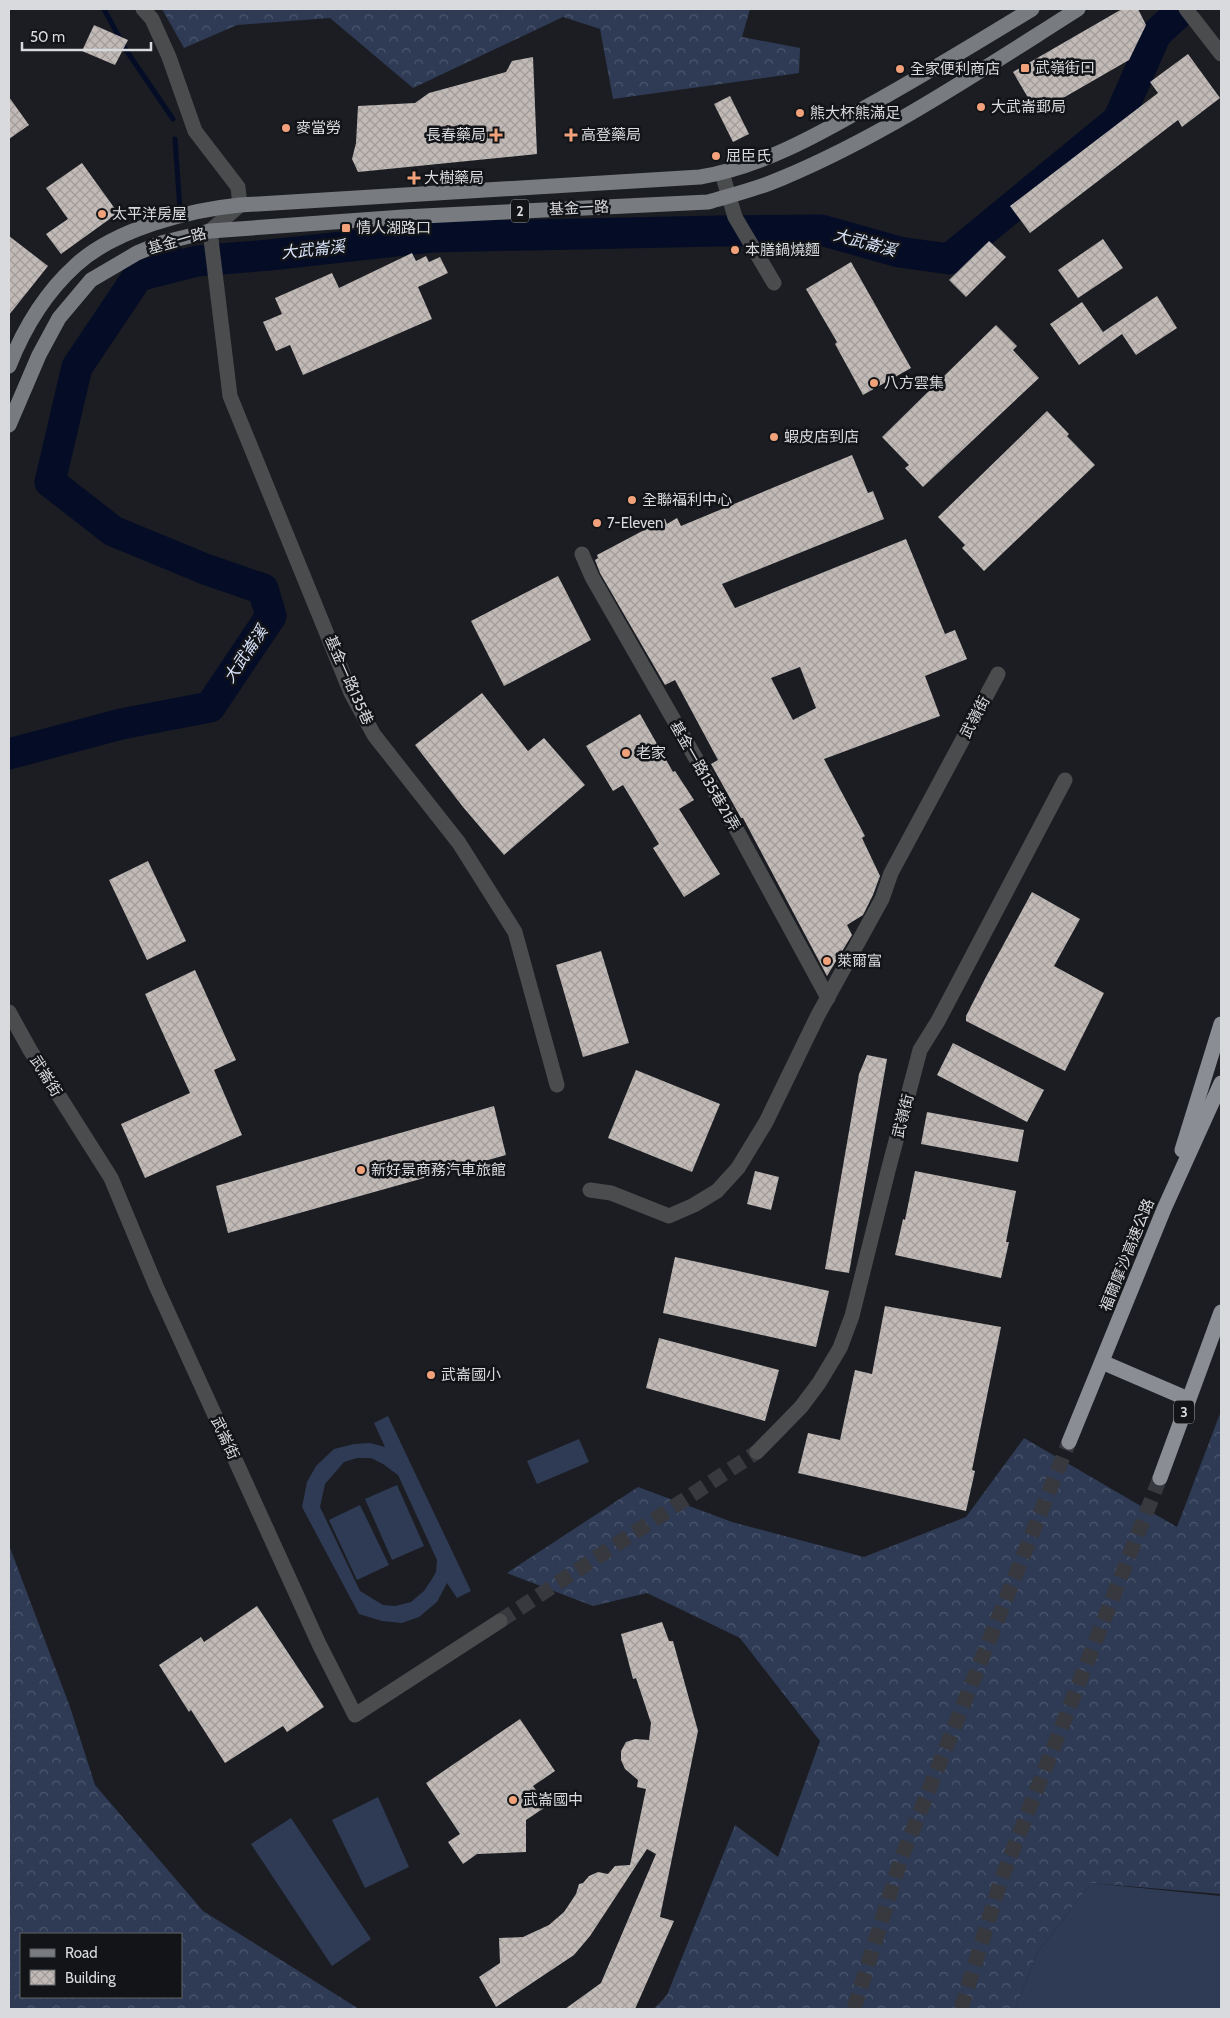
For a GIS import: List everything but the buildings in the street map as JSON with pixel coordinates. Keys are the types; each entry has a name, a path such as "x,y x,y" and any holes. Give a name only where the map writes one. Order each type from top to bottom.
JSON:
{"highway":[{"path":"1164,1209 1221,1024"},
{"name":"福爾摩沙高速公路","path":"1069,1442 1122,1316 1164,1209 1221,1082"},
{"name":"3","path":"1160,1478 1221,1312"},
{"path":"1102,1362 1188,1399"}],"main road":[{"name":"基金一路","path":"9,366 17,347 40,306 77,264 98,249 127,234 158,222 211,208 240,205 700,177 722,173 821,133 929,72 1032,9"},
{"name":"基金一路","path":"9,425 39,355 59,318 91,280 137,253 161,243 210,230 403,216 708,202 781,179 865,138 968,78 1078,9"}],"street":[{"path":"143,9 152,20 169,57 195,131 238,187 240,205 210,230"},
{"path":"1186,9 1221,54"},
{"path":"722,173 735,217 774,283"},
{"name":"基金一路135巷","path":"210,230 230,396 297,555 351,693 374,735 459,843 515,932 557,1085"},
{"name":"基金一路135巷21弄","path":"582,554 592,577 734,825 828,998"},
{"name":"武嶺街","path":"590,1190 611,1193 670,1216 694,1205 717,1191 738,1168 766,1122 828,998 882,899 891,873 998,674"},
{"name":"武嶺街","path":"757,1452 801,1407 819,1383 840,1348 852,1316 920,1050 938,1021 1065,780"},
{"name":"武崙街","path":"9,1012 30,1050 111,1178 156,1286 319,1644 355,1715 500,1621"}],"green space":[{"path":"162,9 750,9 742,37 800,48 799,73 613,99 600,29 563,17 413,88 330,18 237,25 184,48"},
{"path":"1221,1411 1221,1894 1091,1883 1037,1953 1015,2009 654,2009 667,1995 735,1825 778,1857 820,1741 740,1638 647,1593 593,1606 507,1573 638,1487 732,1522 864,1557 966,1517 1024,1438 1177,1527"},
{"path":"388,1416 471,1591 457,1598 447,1583 437,1602 419,1617 402,1623 382,1621 359,1614 302,1507 307,1482 316,1466 334,1449 354,1444 370,1443 385,1447 374,1423","holes":["357,1458 371,1458 398,1475 437,1560 436,1572 424,1591 411,1602 395,1606 383,1605 360,1591 320,1507 325,1484 344,1462"]},
{"path":"579,1439 589,1462 537,1484 527,1461"},
{"path":"397,1485 424,1546 392,1560 365,1499"},
{"path":"360,1505 389,1565 357,1580 329,1520"},
{"path":"9,1545 70,1707 95,1785 203,1911 359,2009 9,2009"},
{"path":"378,1797 409,1867 365,1888 332,1820"},
{"path":"291,1818 371,1939 332,1966 251,1844"},
{"path":"1091,1883 1221,1896 1221,2009 1015,2009 1037,1953"}],"waterway":[{"path":"104,9 126,50 173,119"},
{"name":"大武崙溪","path":"9,754 121,724 210,707 271,616 263,589 205,569 113,531 50,482 77,367 138,276 197,261 432,237 717,231 821,230 899,252 949,259 1118,120 1156,34 1183,9"},
{"path":"175,139 180,210"},
{"path":"179,249 179,265"}],"tunnel":[{"path":"854,2009 901,1859 1069,1442"},
{"path":"500,1621 757,1452"},
{"path":"961,2009 1001,1880 1160,1478"}],"place":[{"name":"武嶺街口","path":"1025,68"},
{"name":"全家便利商店","path":"900,69"},
{"name":"大武崙郵局","path":"981,107"},
{"name":"熊大杯熊滿足","path":"800,113"},
{"name":"麥當勞","path":"286,128"},
{"name":"長春藥局","path":"496,135"},
{"name":"高登藥局","path":"571,135"},
{"name":"屈臣氏","path":"716,156"},
{"name":"大樹藥局","path":"414,178"},
{"name":"太平洋房屋","path":"102,214"},
{"name":"情人湖路口","path":"346,228"},
{"name":"本膳鍋燒麵","path":"735,250"},
{"name":"八方雲集","path":"874,383"},
{"name":"蝦皮店到店","path":"774,437"},
{"name":"全聯福利中心","path":"632,500"},
{"name":"7-Eleven","path":"597,523"},
{"name":"老家","path":"626,753"},
{"name":"萊爾富","path":"827,961"},
{"name":"新好景商務汽車旅館","path":"361,1170"},
{"name":"武崙國小","path":"431,1375"},
{"name":"武崙國中","path":"513,1800"}]}
